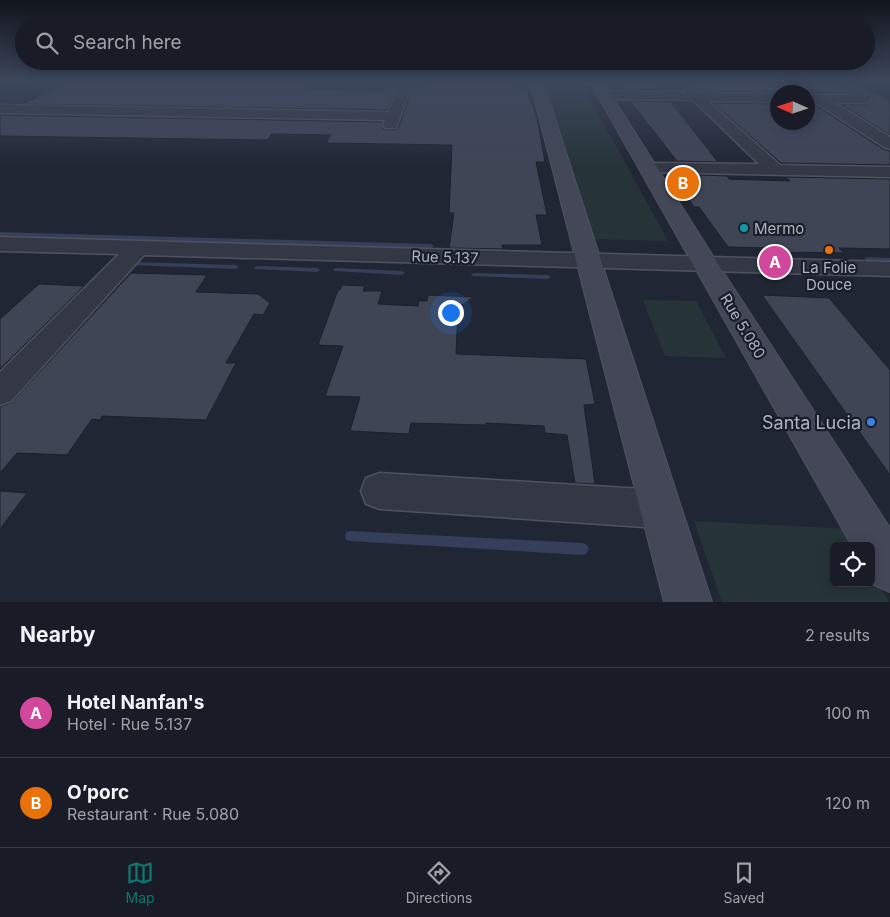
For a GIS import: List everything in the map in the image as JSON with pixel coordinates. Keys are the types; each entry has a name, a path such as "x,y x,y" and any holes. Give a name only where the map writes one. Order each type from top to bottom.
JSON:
{"main road":[{"path":"544,110 659,509 688,602"},
{"name":"Rue 5.080","path":"613,110 890,569"}],"street":[{"path":"39,110 392,120 396,110"},
{"path":"709,110 774,169"},
{"path":"832,110 890,144"},
{"path":"649,168 890,172"},
{"name":"Rue 5.137","path":"0,244 705,264 887,272"},
{"path":"0,392 138,248"},
{"path":"380,491 659,509"}],"shaded area":[{"path":"551,110 596,110 668,241 595,239"},
{"path":"643,300 696,301 726,358 665,356"},
{"path":"694,521 847,529 855,542 830,542 830,587 875,587 875,578 889,602 722,602"}],"building":[{"path":"405,110 534,110 545,162 536,162 547,215 536,215 542,245 502,245 503,249 449,248 454,213 449,213 452,145 326,143 331,135 272,134 267,140 0,136 0,115 382,122 383,129 395,130 399,126"},
{"path":"637,110 677,110 718,162 677,161"},
{"path":"721,110 770,110 770,130 815,130 815,110 823,110 883,149 890,151 890,165 781,163"},
{"path":"850,110 890,110 890,135"},
{"path":"672,174 727,176 729,179 790,181 786,177 890,179 890,249 839,248 844,253 773,252 770,248 728,247 699,207 694,207"},
{"path":"131,273 207,275 196,292 258,294 270,303 263,315 254,314 226,363 236,363 206,420 102,416 100,420 92,419 67,455 17,453 0,473 0,407 12,402"},
{"path":"39,284 84,286 0,369 0,319"},
{"path":"342,285 365,286 363,291 382,291 378,304 418,306 419,301 427,301 428,295 474,297 457,308 456,354 586,359 595,404 584,405 595,484 575,483 567,435 545,433 544,426 486,423 486,425 411,423 409,434 350,431 360,397 325,396 343,346 318,345 338,290 340,290"},
{"name":"Santa Lucia","path":"762,295 829,298 890,370 890,475"},
{"path":"0,491 27,493 0,529"}],"waterway":[{"path":"865,177 876,177 890,188"},
{"path":"0,234 431,246"},
{"path":"868,259 890,260"},
{"path":"131,264 236,267"},
{"path":"257,268 317,270"},
{"path":"336,270 402,273"},
{"path":"474,275 548,277"},
{"path":"350,536 583,549"}],"place":[{"name":"O’porc","path":"683,183"},
{"name":"Mermo","path":"744,228"},
{"name":"La Folie Douce","path":"829,250"},
{"name":"Hotel Nanfan's","path":"775,262"},
{"name":"Santa Lucia","path":"871,422"}]}
